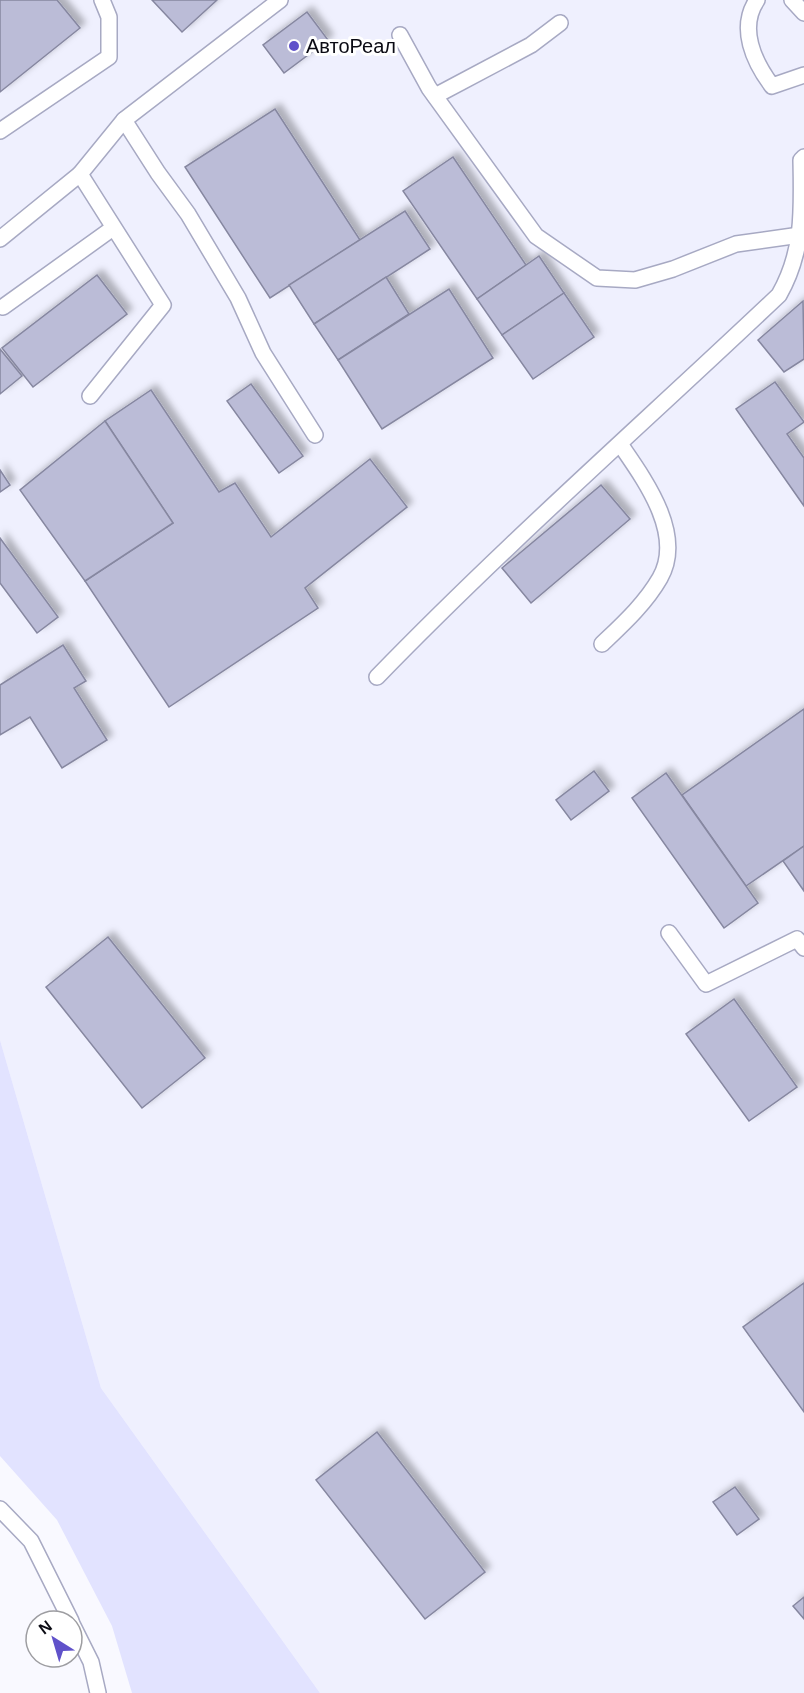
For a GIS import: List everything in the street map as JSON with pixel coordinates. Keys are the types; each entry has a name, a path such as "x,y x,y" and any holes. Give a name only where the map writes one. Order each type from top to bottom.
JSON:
{"lane":[{"path":"0,131 109,57 109,17 102,0"},
{"path":"0,238 80,174 124,120 280,0"},
{"path":"757,0 747,26 751,50 760,71 772,86 804,75"},
{"path":"792,0 804,13"},
{"path":"435,96 531,45 560,23"},
{"path":"400,35 435,96 536,236 597,278 635,280 673,269 736,244 800,235"},
{"path":"124,120 188,214 238,298 263,353 315,435"},
{"path":"377,677 512,541 620,444 779,295 793,272 800,235 801,160 804,157"},
{"path":"80,174 163,305 90,396"},
{"path":"3,307 113,228"},
{"path":"602,644 634,612 661,577 667,553 664,530 651,490 620,444"},
{"path":"669,933 706,984 797,939 804,948"},
{"path":"0,1509 31,1541 65,1609"},
{"path":"84,1648 91,1662 98,1693"}],"shaded area":[{"path":"0,0 804,0 804,1693 320,1693 101,1388 0,1040"},
{"path":"0,1040 101,1388 320,1693 132,1693 112,1626 57,1520 0,1456"}],"building":[{"path":"0,0 57,0 80,28 0,92"},
{"path":"152,0 217,0 182,32"},
{"path":"307,12 328,40 284,73 263,45"},
{"path":"275,109 360,240 270,298 185,167"},
{"path":"453,157 526,265 477,299 403,191"},
{"path":"405,211 430,249 314,324 289,285"},
{"path":"539,256 564,293 502,335 477,299"},
{"path":"97,275 127,314 33,387 2,348"},
{"path":"386,277 409,314 338,360 314,324"},
{"path":"449,289 493,358 382,429 338,360"},
{"path":"564,293 594,337 533,379 502,335"},
{"path":"803,301 804,359 784,372 758,340"},
{"path":"0,349 22,376 0,394"},
{"path":"775,382 804,422 787,434 804,458 804,506 736,409"},
{"path":"251,384 303,456 279,473 227,401"},
{"path":"151,390 219,492 235,483 271,537 370,459 407,507 305,588 318,608 169,707 85,581 173,523 105,421"},
{"path":"105,421 173,523 85,581 20,490"},
{"path":"0,470 10,485 0,492"},
{"path":"601,485 630,519 531,603 502,568"},
{"path":"0,538 58,617 37,633 0,583"},
{"path":"63,645 86,681 74,688 107,740 62,768 30,717 0,735 0,685"},
{"path":"804,709 804,846 746,886 682,795"},
{"path":"594,771 609,791 571,820 556,800"},
{"path":"666,773 758,903 724,928 632,798"},
{"path":"804,846 804,891 783,861"},
{"path":"108,937 205,1058 142,1108 46,987"},
{"path":"734,999 797,1087 749,1121 686,1034"},
{"path":"804,1283 804,1412 743,1327"},
{"path":"377,1432 485,1572 425,1619 316,1480"},
{"path":"735,1487 759,1519 737,1535 713,1502"},
{"path":"804,1597 804,1619 793,1606"}],"place":[{"name":"АвтоРеал","path":"294,46"}]}
